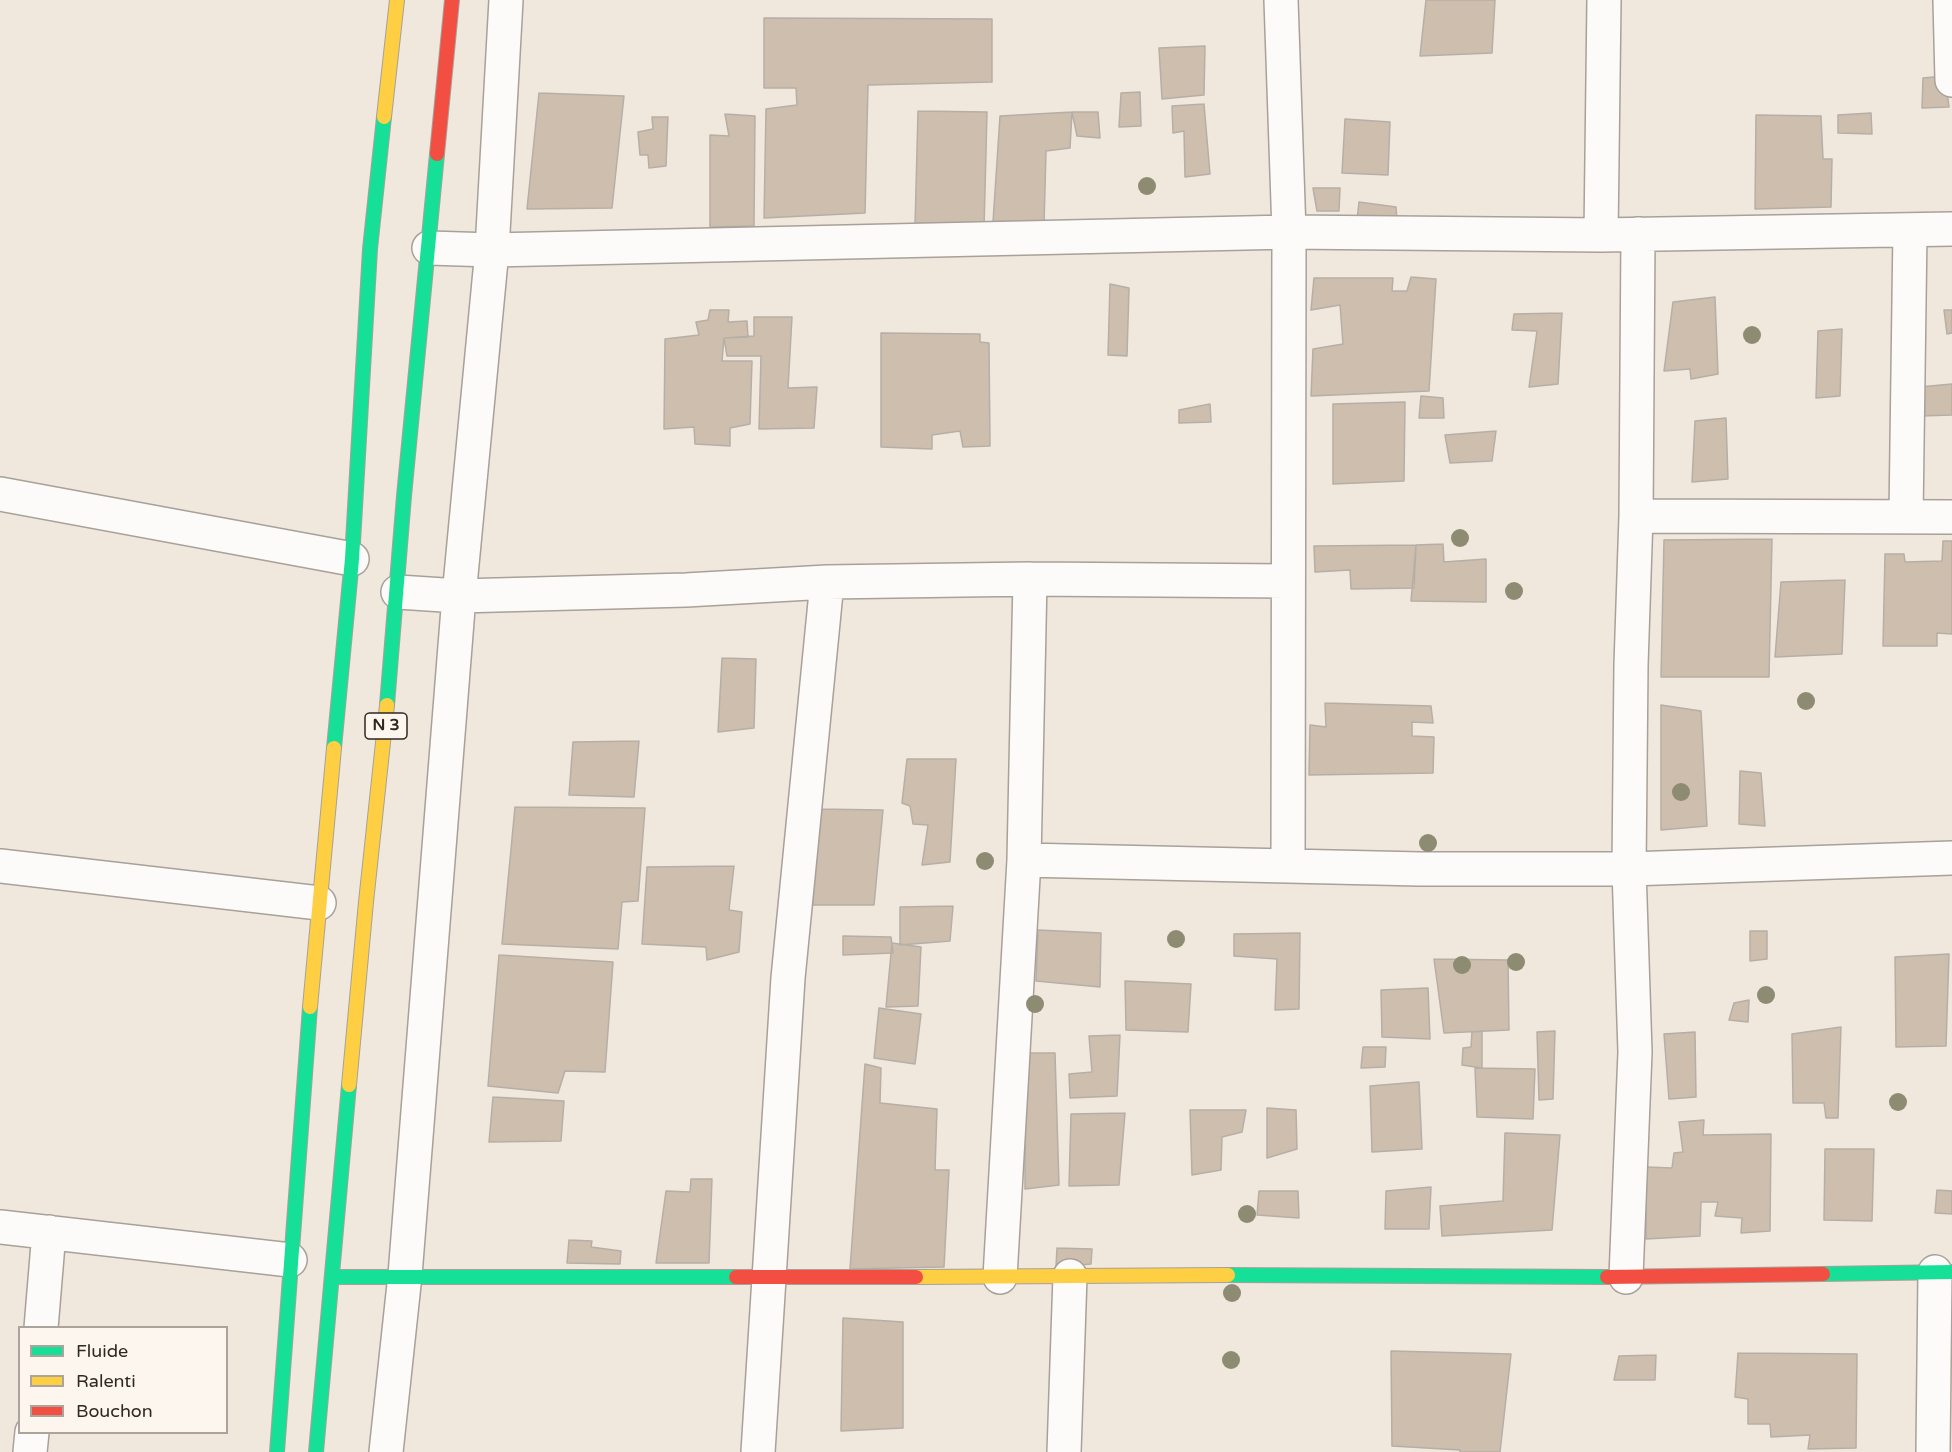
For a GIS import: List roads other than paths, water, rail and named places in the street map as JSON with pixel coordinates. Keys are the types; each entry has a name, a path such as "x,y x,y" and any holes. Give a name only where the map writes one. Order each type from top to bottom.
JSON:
{"main road":[{"name":"N 3","path":"277,1452 306,1051 352,559 370,249 397,0"},
{"name":"N 3","path":"316,1452 452,0"},
{"path":"332,1277 405,1275 1000,1277 1275,1274 1626,1277 1944,1272"}],"street":[{"path":"386,1452 405,1275 459,596 492,250 506,0"},
{"path":"1281,0 1288,232 1288,865"},
{"path":"1601,235 1604,0"},
{"path":"1950,0 1952,80"},
{"path":"429,248 492,250 1288,232 1601,235 1952,229"},
{"path":"1906,516 1910,230"},
{"path":"1626,1277 1635,1052 1629,869 1631,665 1636,516 1638,234"},
{"path":"0,494 352,559"},
{"path":"1636,516 1952,517"},
{"path":"398,592 459,596 686,590 827,582 1030,579 1288,581"},
{"path":"1000,1277 1024,860 1030,579"},
{"path":"758,1452 788,978 827,582"},
{"path":"1024,860 1420,869 1629,869 1952,858"},
{"path":"0,866 319,903"},
{"path":"0,1227 290,1260"},
{"path":"41,1326 49,1232"},
{"path":"1933,1452 1944,1272"},
{"path":"1064,1452 1070,1276"},
{"path":"30,1452 32,1434"}]}
